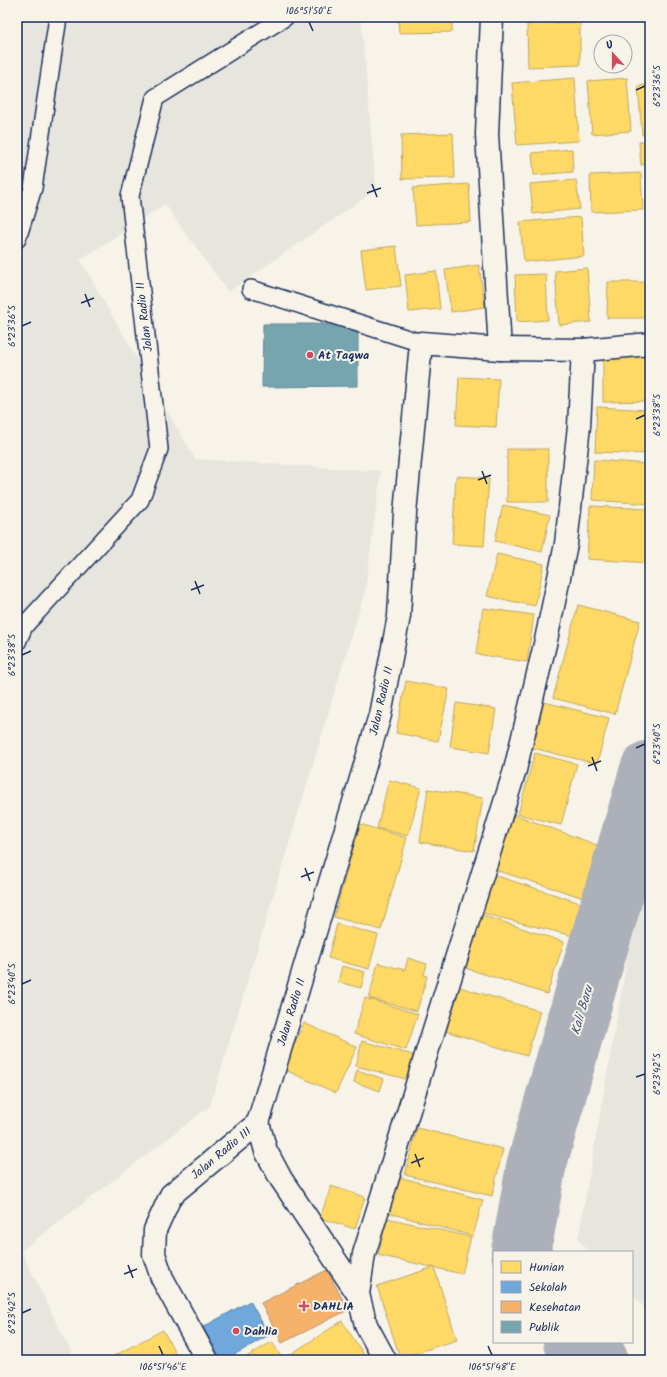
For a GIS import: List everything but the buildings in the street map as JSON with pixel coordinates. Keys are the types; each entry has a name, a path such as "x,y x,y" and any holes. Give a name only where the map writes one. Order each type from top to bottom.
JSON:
{"street":[{"path":"492,17 487,134 500,349"},
{"path":"421,343 500,349 583,350 650,344"},
{"name":"Jalan Radio II","path":"258,1123 380,715 399,616 405,513 421,343"},
{"path":"385,1360 366,1325 358,1294 364,1254 515,770 544,648 566,544 579,426 583,350"},
{"name":"Jalan Radio III","path":"207,1360 162,1278 154,1254 155,1230 171,1195 258,1123 266,1151 281,1179 358,1294"}],"lane":[{"path":"18,235 33,188 58,17"},
{"name":"Jalan Radio II","path":"17,642 24,626 140,500 159,449 130,196 155,98 284,17"},
{"path":"251,289 421,343"}],"shaded area":[{"path":"17,17 361,17 376,190 228,292 165,204 80,260 195,459 381,471 365,591 210,1106 21,1251 75,1360 17,1360"},
{"path":"650,829 650,1313 633,1296 633,1251 589,1251 578,1240"}],"waterway":[{"name":"Kali Baru","path":"521,1251 536,1167 650,770"},
{"name":"Kali Baru","path":"574,1343 598,1360"}],"place":[{"name":"At Taqwa","path":"310,355"},
{"name":"DAHLIA","path":"304,1306"},
{"name":"Dahlia","path":"236,1331"}]}
